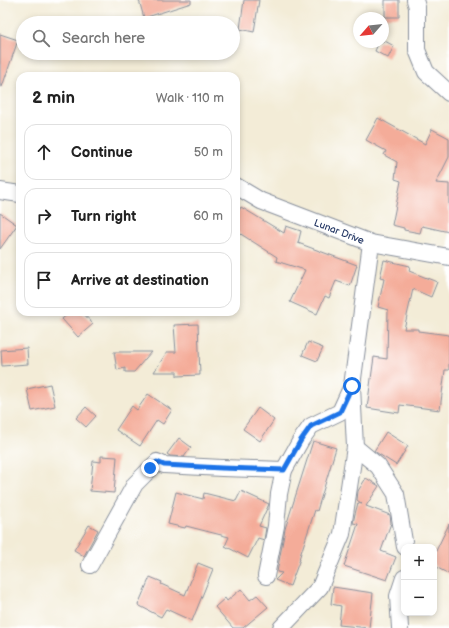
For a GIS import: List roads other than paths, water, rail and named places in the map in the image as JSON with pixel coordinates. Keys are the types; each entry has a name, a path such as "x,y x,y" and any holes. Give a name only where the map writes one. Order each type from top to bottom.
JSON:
{"street":[{"path":"415,0 417,7 417,50 426,72 449,93"},
{"name":"Lunar Drive","path":"240,188 260,201 371,243 449,257"},
{"path":"0,191 16,193"},
{"path":"281,628 320,587 342,534 355,447 352,386 371,243"},
{"path":"266,576 276,526 284,470 301,440 311,426 340,412 352,386"},
{"path":"355,447 378,466 396,494 404,544"},
{"path":"90,565 135,484 157,462 164,465 284,470"},
{"path":"400,628 398,596 403,580"}]}
